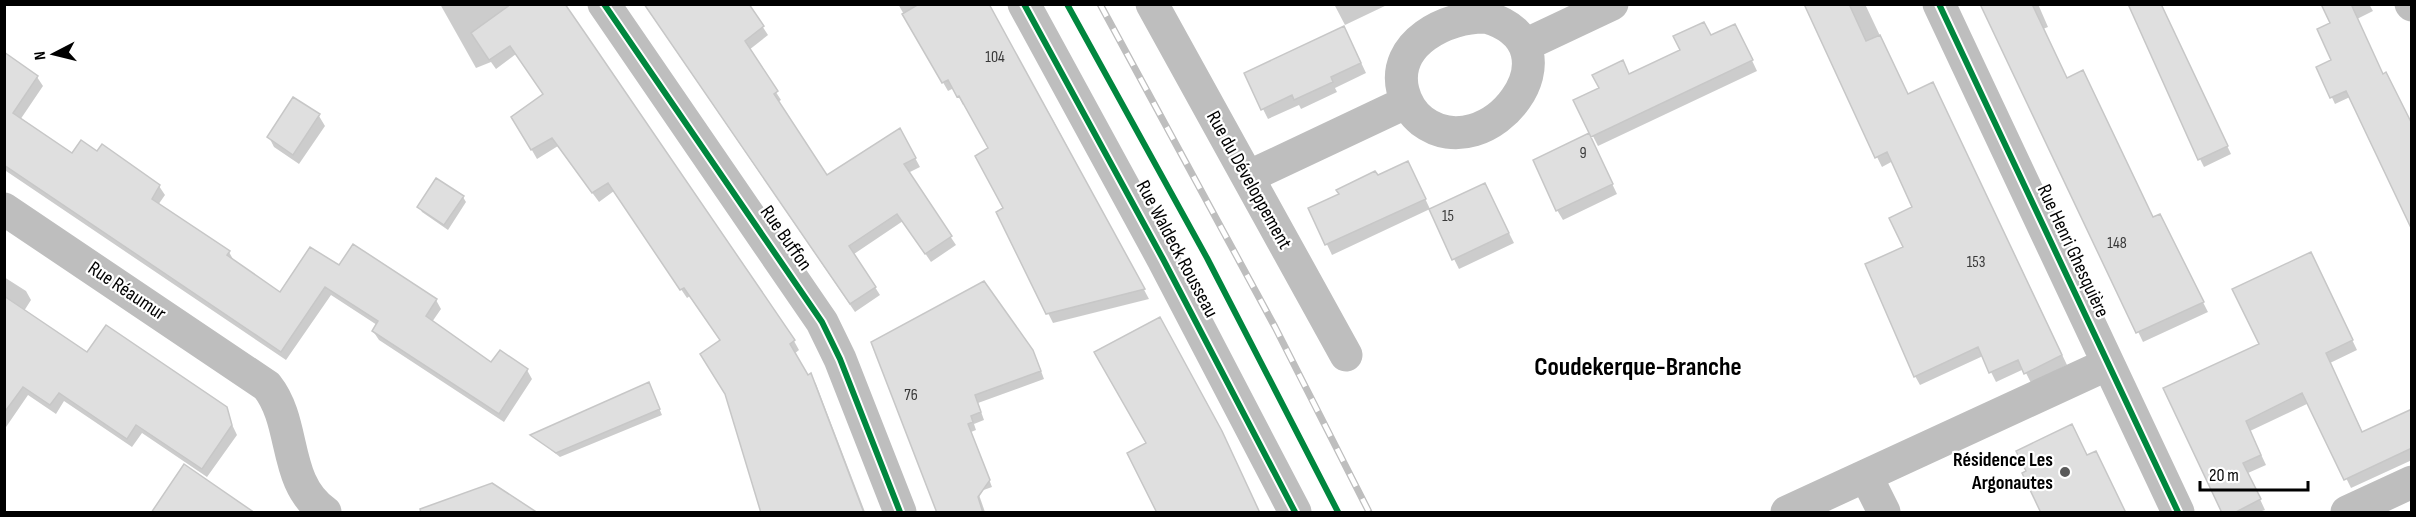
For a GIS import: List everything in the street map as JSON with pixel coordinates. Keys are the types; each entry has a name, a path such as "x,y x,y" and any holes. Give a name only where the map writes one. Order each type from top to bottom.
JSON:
{"street":[{"name":"Rue Buffon","path":"604,4 822,322 840,359 900,513"},
{"name":"Rue Waldeck Rousseau","path":"1024,4 1164,259 1295,513"},
{"name":"Rue du Développement","path":"1152,4 1346,355"},
{"path":"1525,45 1612,4"},
{"name":"Rue Henri Ghesquière","path":"1939,4 2178,513"},
{"path":"1486,17 1506,26 1525,45 1528,65 1524,87 1504,113 1483,125 1461,132 1440,130 1420,120 1407,102 1402,74 1408,54 1422,38 1441,27 1465,19 1486,17"},
{"path":"1248,177 1407,102"},
{"name":"Rue Réaumur","path":"4,209 250,372 267,386 280,404 299,481 309,499 325,513"},
{"path":"1787,513 2108,364"},
{"path":"1866,476 1884,513"},
{"path":"2347,513 2412,482"}],"building":[{"path":"511,4 565,4 795,340 790,344 808,375 811,373 864,513 761,513 725,394 700,354 720,340 684,288 680,290 608,183 592,193 552,138 531,150 511,117 543,94 510,46 489,60 471,33"},
{"path":"644,4 749,4 764,26 745,41 778,91 774,94 827,175 900,128 916,158 904,164 952,236 925,254 897,214 849,246 876,287 850,304"},
{"path":"919,4 989,4 1145,289 1046,314 996,212 1003,208 975,156 988,148 959,96 957,97 948,80 942,83 902,14"},
{"path":"1804,4 1849,4 1866,41 1880,35 1908,94 1933,82 2062,355 2024,374 2018,360 1989,373 1978,347 1914,377 1865,264 1903,247 1889,218 1912,207 1887,152 1875,158"},
{"path":"1980,4 2032,4 2067,78 2083,70 2153,217 2160,214 2204,302 2136,333"},
{"path":"2128,4 2161,4 2228,146 2198,160"},
{"path":"2321,4 2351,4 2383,74 2386,72 2412,124 2412,230 2346,91 2330,98 2316,67 2331,60 2317,29 2330,23"},
{"path":"1704,22 1711,35 1735,24 1753,60 1591,137 1573,100 1599,88 1592,75 1623,60 1629,74 1680,50 1673,36"},
{"path":"1344,26 1361,63 1331,77 1333,82 1294,100 1292,95 1261,110 1244,73"},
{"path":"4,52 38,76 13,113 72,153 81,140 97,151 102,144 160,185 152,199 230,251 227,255 280,292 310,247 339,265 353,244 437,299 426,316 491,362 500,350 528,369 499,414 372,331 378,321 325,287 281,352 4,165"},
{"path":"293,97 320,114 293,155 267,137"},
{"path":"1589,133 1613,184 1556,211 1533,160"},
{"path":"1408,161 1426,199 1325,245 1308,208 1339,194 1336,190 1375,171 1378,175"},
{"path":"436,178 464,196 444,225 417,207"},
{"path":"1485,183 1509,233 1452,260 1429,209"},
{"path":"2311,252 2353,340 2326,353 2362,432 2412,409 2412,448 2344,480 2302,393 2246,421 2261,455 2243,463 2261,499 2234,513 2222,513 2163,388 2259,344 2232,289"},
{"path":"984,281 1033,350 1041,371 975,395 981,412 971,416 973,422 968,424 990,480 978,497 983,513 937,513 871,342"},
{"path":"4,296 87,352 106,325 227,407 232,425 202,469 136,425 127,439 59,393 50,405 23,387 4,413"},
{"path":"1160,317 1222,431 1260,513 1157,513 1127,453 1146,443 1094,352"},
{"path":"649,382 660,409 556,453 530,435"},
{"name":"Résidence Les Argonautes","path":"2072,424 2087,455 2096,451 2126,513 2041,513 2022,473 2026,471 2016,451"},
{"path":"184,464 255,513 151,513"},
{"path":"492,483 538,513 421,513 420,509"}],"railway":[{"path":"1100,4 1275,327 1369,512"}],"cycle path":[{"path":"604,4 822,322 840,359 900,512"},
{"path":"1024,4 1163,259 1295,512"},
{"path":"1067,4 1207,258 1338,512"},
{"path":"1939,4 2178,512"}],"place":[{"name":"Résidence Les Argonautes","path":"2065,472"}],"district":[{"name":"Coudekerque-Branche","path":"1638,367"}]}
